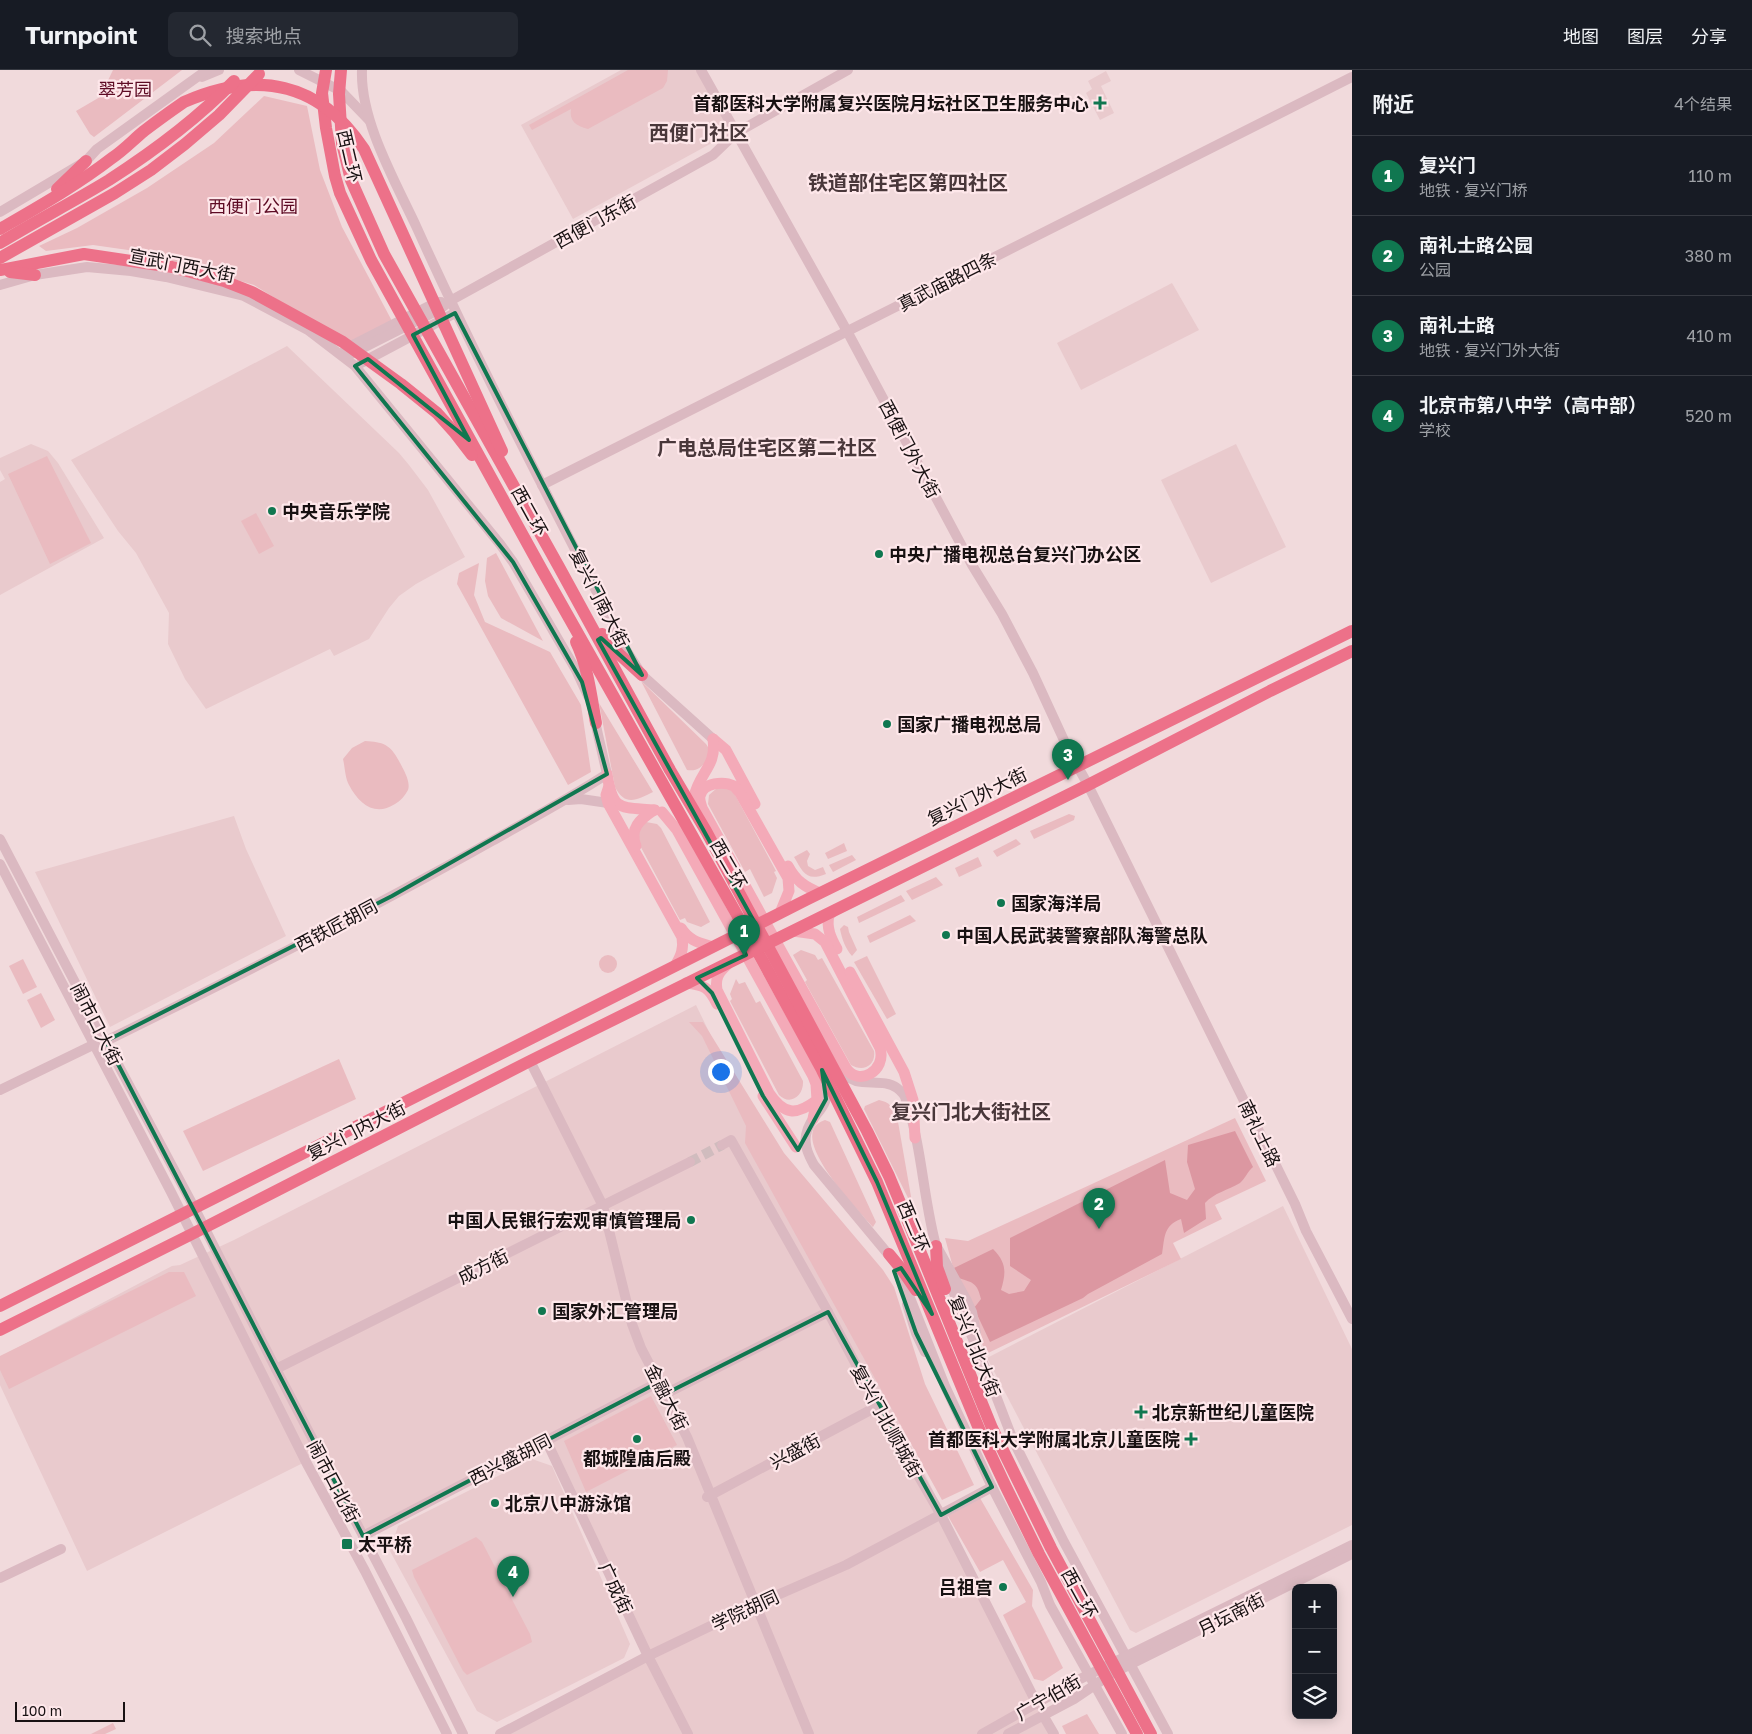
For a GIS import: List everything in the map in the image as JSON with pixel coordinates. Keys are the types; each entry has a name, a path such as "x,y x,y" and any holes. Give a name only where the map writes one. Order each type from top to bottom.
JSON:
{"highway":[{"path":"0,243 109,179 176,132 210,106 244,70"},
{"path":"0,258 115,193 171,154 219,115 253,82 262,70"},
{"name":"西二环","path":"326,70 322,94 335,176 340,193 371,260 684,820 827,1068 867,1131 889,1176 992,1428 1045,1551"},
{"name":"西二环","path":"341,70 339,94 342,142 352,180 384,254 706,832 827,1068 877,1182 982,1436 1141,1733"},
{"path":"0,229 83,180 185,102 216,85 245,77 275,80 296,86 316,97 351,129 364,149 447,334 507,461 520,498"},
{"path":"41,205 86,161"},
{"path":"0,271 84,254 172,267 217,279 252,292 343,342 401,384 436,413 498,489"},
{"path":"0,271 35,275"},
{"path":"580,607 612,647 642,675"},
{"path":"565,609 588,676 596,723"},
{"name":"复兴门外大街","path":"713,947 774,915 1352,631"},
{"path":"793,931 1088,785 1352,651"},
{"name":"复兴门内大街","path":"0,1330 528,1062 793,931"},
{"name":"复兴门内大街","path":"0,1306 713,947"},
{"path":"936,1246 937,1266 946,1292 942,1306"},
{"path":"889,1254 932,1314"}],"main road":[{"path":"706,832 694,797 698,784 712,761 714,754 713,739"},
{"path":"713,739 726,750 793,875 800,883 820,893"},
{"path":"607,774 611,796 618,804 626,808 658,811 684,820"},
{"path":"774,915 789,891 788,878 749,808 734,786 720,782 709,786 703,790 700,796 702,808 848,1072 866,1082"},
{"path":"609,786 606,795 608,803 682,937 682,955 675,966"},
{"path":"658,811 644,816 636,825 634,841 686,935 697,943 713,947"},
{"path":"658,811 677,830 813,1076 816,1084 817,1100 813,1119"},
{"path":"836,909 829,915 829,932 832,941 904,1072 913,1100 915,1138"},
{"path":"793,931 815,934 825,942 880,1048 882,1057 878,1068 866,1076 852,1074"},
{"path":"729,963 719,972 716,982 717,990 769,1093 780,1106 787,1110 798,1112 817,1100"},
{"path":"686,983 707,988 712,993 763,1096 796,1147"}],"street":[{"path":"0,212 86,161 97,149 207,70"},
{"path":"195,80 219,70"},
{"path":"299,70 340,91 370,121"},
{"path":"362,70 361,85 370,121 450,301"},
{"name":"西便门外大街","path":"702,70 846,329 972,565 1014,636 1068,749 1088,785"},
{"name":"西便门东街","path":"341,356 351,354 440,310 450,301 713,156 736,134 848,70"},
{"name":"真武庙路四条","path":"542,485 846,329 936,286 1352,77"},
{"name":"宣武门西大街","path":"0,284 35,275 87,267 166,277 244,296 308,330 341,356"},
{"name":"复兴门南大街","path":"450,301 626,650 642,675 713,739"},
{"path":"355,366 455,313"},
{"path":"341,356 355,366 510,558 576,670 587,694 596,723 607,774"},
{"name":"西铁匠胡同","path":"106,1041 392,896 562,802 607,774"},
{"name":"南礼士路","path":"1088,785 1295,1204 1306,1231 1352,1319"},
{"path":"562,802 581,799 608,803"},
{"name":"闹市口大街","path":"0,839 205,1227"},
{"name":"闹市口大街","path":"0,864 192,1234"},
{"path":"0,1090 95,1044"},
{"name":"金融大街","path":"528,1062 600,1207 632,1324 641,1348 656,1384 665,1394 687,1437 803,1734"},
{"path":"814,1165 807,1150 806,1134 826,1099 827,1068 851,1079 888,1084 900,1090 906,1098 936,1246"},
{"name":"复兴门北顺城街","path":"726,1143 828,1312 878,1406 941,1515 1037,1704"},
{"path":"796,1147 814,1165 889,1254 905,1284 907,1304 916,1333 992,1488 1041,1582 1050,1605 1122,1734"},
{"name":"成方街","path":"276,1369 690,1162"},
{"name":"闹市口北街","path":"205,1227 276,1369 406,1618 463,1734"},
{"name":"闹市口北街","path":"192,1234 306,1462 365,1571 447,1734"},
{"name":"复兴门北大街","path":"936,1246 972,1312 975,1330 985,1357 986,1370 1013,1440 1168,1734"},
{"path":"665,1394 828,1312"},
{"path":"656,1384 709,1496"},
{"name":"西兴盛胡同","path":"363,1536 656,1384"},
{"name":"兴盛街","path":"709,1496 878,1406"},
{"name":"广成街","path":"546,1440 648,1656 688,1734"},
{"path":"306,1462 320,1454"},
{"name":"学院胡同","path":"500,1734 648,1656 752,1606 846,1564 992,1488"},
{"name":"月坛南街","path":"1128,1660 1352,1545"},
{"path":"0,1578 61,1549"},
{"name":"月坛南街","path":"1128,1660 1352,1554"},
{"name":"金融大街","path":"752,1606 809,1734"},
{"path":"1128,1660 1109,1670 1141,1733 1160,1720"},
{"name":"广宁伯街","path":"982,1734 1088,1674 1109,1670"},
{"name":"广宁伯街","path":"1008,1734 1074,1699 1095,1685 1109,1670"},
{"path":"1043,1715 1054,1734"}],"highlighted area":[{"path":"455,313 642,675 601,638 598,640 756,925 735,935 746,955 697,978 712,993 763,1096 798,1150 826,1099 822,1070 877,1182 932,1314 901,1268 894,1271 916,1333 992,1487 941,1515 828,1312 665,1394 659,1382 363,1536 106,1041 392,896 607,774 582,682 513,562 355,366 368,359 469,440 413,335"}],"shaded area":[{"path":"621,70 698,70 732,132 573,219 521,125"},
{"name":"首都医科大学附属复兴医院月坛社区卫生服务中心","path":"1106,71 1111,81 1101,86 1114,113 1100,120 1086,93 1092,89 1088,81"},
{"path":"1172,283 1199,330 1081,390 1057,343"},
{"name":"中央音乐学院","path":"287,346 399,453 428,490 465,557 416,584 399,596 369,639 334,656 330,649 206,709 185,679 168,644 169,613 136,553 118,531 71,460"},
{"path":"31,444 48,451 58,463 104,538 0,595 0,482 5,479 0,470 0,458"},
{"path":"1236,444 1286,547 1211,583 1161,480"},
{"path":"234,816 246,849 286,936 110,1027 35,872"},
{"path":"696,1005 1037,1704 1054,1734 495,1734 648,1656 546,1440 363,1536 319,1455 87,1571 0,1385 0,1357 172,1266 180,1265 234,1240"},
{"path":"1235,1131 1253,1167 1240,1183 1217,1194 1205,1203 1206,1219 1184,1233 1181,1219 1175,1222 1166,1233 1162,1254 1083,1298 990,1342 974,1308 981,1299 978,1290 971,1283 959,1278 954,1268 993,1249 1001,1259 1004,1268 1001,1290 1009,1294 1024,1291 1031,1280 1010,1266 1010,1238 1165,1160 1170,1193 1187,1200 1195,1189 1187,1162 1188,1145"},
{"name":"首都医科大学附属北京儿童医院","path":"1283,1206 1352,1349 1352,1525 1136,1633 1130,1630 987,1358"},
{"path":"532,1459 552,1466 630,1644 624,1658 497,1722 477,1711 390,1551 398,1526"}],"green space":[{"name":"翠芳园","path":"113,70 182,70 94,137 90,134 76,111 100,97"},
{"path":"628,70 668,70 667,81 663,88 588,129 572,120 571,109 532,130 529,125"},
{"name":"西便门公园","path":"264,96 307,106 320,170 342,227 392,321 347,343 254,285 142,252 93,245 46,251 39,246 77,228 147,188 214,143"},
{"path":"47,456 91,543 50,564 8,474"},
{"path":"256,513 274,546 259,554 241,521"},
{"path":"496,553 543,641 501,618 488,596 485,581 487,558"},
{"path":"479,563 474,595 485,622 550,652 581,705 591,772 568,785 457,584 459,573"},
{"path":"641,681 706,744 710,750 710,757 700,767 695,770 687,770"},
{"path":"599,703 653,792 632,800 623,797 615,787"},
{"path":"365,741 381,743 389,747 396,755 408,779 408,790 399,801 388,808 374,809 363,803 353,792 348,782 343,759 352,748"},
{"path":"717,788 729,788 734,793 776,871 774,872 777,878 772,893 764,897 750,869 745,872 708,804 709,795"},
{"path":"1069,814 1075,816 1074,820 1034,839 1030,831"},
{"path":"646,822 657,824 661,828 710,922 701,927 687,922 685,918 680,920 637,840 637,829"},
{"path":"1016,839 1021,844 997,857 993,851"},
{"path":"844,843 847,851 828,859 825,853"},
{"path":"807,850 810,854 807,861 808,866 815,870 823,867 826,874 814,877 809,876 803,871 794,857"},
{"path":"852,855 856,860 833,872 829,865"},
{"path":"978,857 982,866 959,877 955,868"},
{"path":"936,877 943,885 912,900 906,891"},
{"path":"901,895 905,901 859,923 857,917"},
{"path":"910,915 916,921 870,943 867,936"},
{"path":"844,925 848,927 857,950 852,956 846,947 841,933 840,929"},
{"path":"801,950 815,955 818,960 822,958 874,1051 873,1060 868,1066 860,1068 851,1065 805,982 807,980 793,955"},
{"path":"608,955 614,958 617,964 614,970 608,973 602,970 599,964 602,958"},
{"path":"867,956 896,1014 887,1019 854,962"},
{"path":"23,959 37,987 23,994 9,966"},
{"path":"736,979 739,984 745,982 756,1003 760,1001 803,1081 801,1091 796,1098 788,1100 779,1095 730,1001 732,999 730,994"},
{"path":"41,993 55,1020 41,1028 27,1000"},
{"path":"689,1022 703,1022 784,1153 883,1270 894,1287 925,1384 974,1485 942,1500 745,1143 746,1126 702,1036"},
{"path":"339,1059 356,1099 203,1171 183,1131"},
{"path":"879,1100 890,1105 897,1116 913,1208 864,1109 865,1106"},
{"path":"1235,1118 1266,1181 1215,1205 1222,1219 1173,1243 1181,1259 986,1354 954,1271 945,1238 968,1241"},
{"path":"825,1120 830,1122 876,1222 873,1227 841,1190 818,1156 813,1140 814,1128"},
{"path":"169,1272 184,1272 196,1296 9,1389 0,1370 0,1356"},
{"path":"651,1396 677,1445 586,1492 564,1441"},
{"path":"980,1498 1033,1590 1032,1606 1063,1668 1043,1681 1034,1679 1003,1615 1026,1602 1003,1560 980,1572 948,1516"},
{"path":"476,1537 482,1542 530,1634 532,1642 467,1675 463,1671 412,1570"},
{"path":"1087,1714 1099,1734 1066,1734 1062,1726"},
{"path":"113,1723 116,1729 105,1734 91,1734"}],"tunnel":[{"path":"690,1162 722,1145"}],"place":[{"name":"首都医科大学附属复兴医院月坛社区卫生服务中心","path":"1100,103"},
{"name":"中央音乐学院","path":"272,511"},
{"name":"中央广播电视总台复兴门办公区","path":"879,554"},
{"name":"国家广播电视总局","path":"887,724"},
{"name":"南礼士路","path":"1068,780"},
{"name":"国家海洋局","path":"1001,903"},
{"name":"中国人民武装警察部队海警总队","path":"946,935"},
{"name":"复兴门","path":"744,956"},
{"name":"中国人民银行宏观审慎管理局","path":"691,1220"},
{"name":"南礼士路公园","path":"1099,1229"},
{"name":"国家外汇管理局","path":"542,1311"},
{"name":"北京新世纪儿童医院","path":"1141,1412"},
{"name":"都城隍庙后殿","path":"637,1439"},
{"name":"首都医科大学附属北京儿童医院","path":"1191,1439"},
{"name":"北京八中游泳馆","path":"495,1503"},
{"name":"太平桥","path":"347,1544"},
{"name":"吕祖宫","path":"1003,1587"},
{"name":"北京市第八中学（高中部）","path":"513,1597"}],"district":[{"name":"西便门社区","path":"699,132"},
{"name":"铁道部住宅区第四社区","path":"908,182"},
{"name":"广电总局住宅区第二社区","path":"767,447"},
{"name":"复兴门北大街社区","path":"971,1111"}]}
